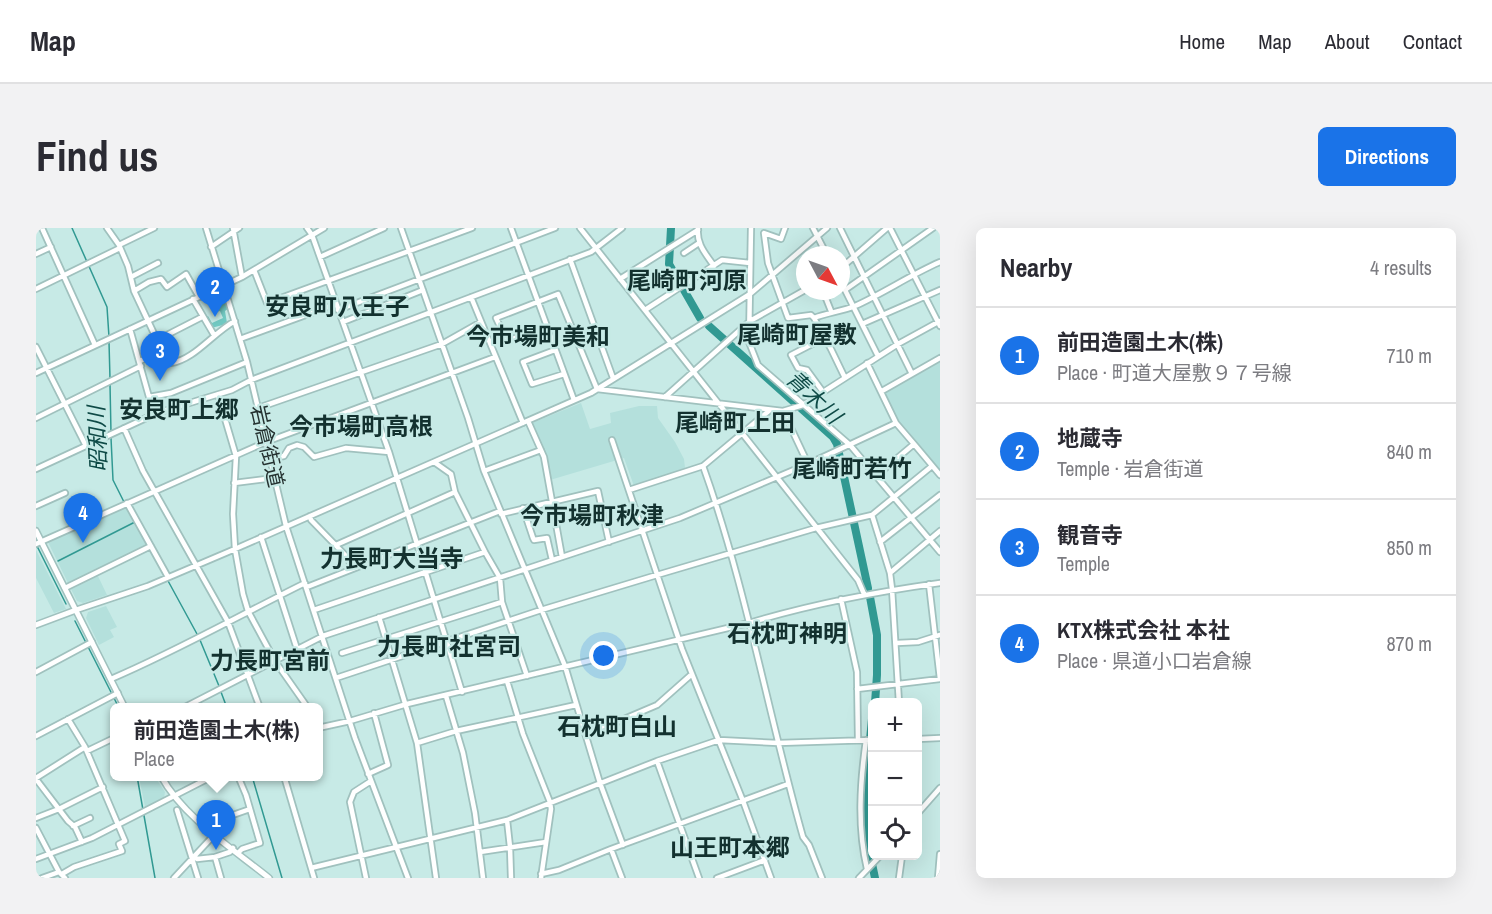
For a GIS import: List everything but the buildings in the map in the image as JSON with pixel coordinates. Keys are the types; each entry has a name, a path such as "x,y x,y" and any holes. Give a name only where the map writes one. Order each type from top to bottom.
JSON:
{"main road":[{"path":"38,538 79,610 92,642 123,703"},
{"path":"36,623 79,610"},
{"path":"164,781 174,796 207,827 269,878"}],"street":[{"path":"42,228 95,345"},
{"path":"107,228 128,266 134,291 162,351 172,363 194,354 214,335 235,321"},
{"path":"140,228 143,234"},
{"path":"36,289 154,228"},
{"name":"岩倉街道","path":"206,228 247,362 286,526 350,721 408,878"},
{"path":"211,247 239,228"},
{"path":"307,228 312,235 373,403 462,692"},
{"path":"36,374 242,277 324,228"},
{"path":"320,257 384,228"},
{"path":"401,228 484,471 565,666 600,783 623,845"},
{"path":"254,270 267,303 472,228"},
{"path":"511,228 574,400"},
{"path":"240,339 420,280 555,228"},
{"path":"580,228 858,580 864,594"},
{"path":"36,469 157,413 218,395 251,380 570,260 596,248 622,228"},
{"path":"751,228 749,342 758,365 801,406 850,445 940,552"},
{"path":"785,228 781,239 765,233 768,263 788,318 811,315 814,318 845,378"},
{"path":"813,228 822,246"},
{"path":"806,246 827,228"},
{"path":"840,228 912,374"},
{"path":"597,389 783,411 801,406 898,344 940,323 902,249 888,228 850,260"},
{"path":"850,286 933,228"},
{"path":"620,279 698,229 699,243 714,266"},
{"path":"234,230 242,277"},
{"path":"684,253 699,243"},
{"path":"36,254 51,247"},
{"path":"79,610 196,566 597,389 750,294 796,254"},
{"path":"570,260 613,378"},
{"path":"645,310 722,260 750,263"},
{"path":"814,318 831,311 853,307 940,262"},
{"path":"131,277 158,263"},
{"path":"134,291 149,282 160,279 167,287 186,274 199,297"},
{"path":"343,322 423,290"},
{"path":"862,324 940,290"},
{"path":"546,326 507,341 496,318 558,294 597,389"},
{"path":"665,397 750,321 796,295"},
{"path":"471,297 495,357 525,422 541,450 553,501 562,557"},
{"path":"193,299 214,335"},
{"path":"827,300 831,311"},
{"path":"850,300 878,356"},
{"path":"157,340 202,317"},
{"path":"258,408 442,344 481,322"},
{"path":"130,329 149,397 157,413"},
{"path":"823,392 807,370 798,368 791,355 824,338"},
{"path":"36,346 86,446"},
{"path":"555,350 523,362 532,384 564,374"},
{"path":"36,418 109,382 162,351"},
{"path":"38,538 154,492 266,442 495,357"},
{"path":"882,392 940,358"},
{"path":"149,397 171,393 247,362"},
{"path":"867,363 896,423 940,476"},
{"path":"218,395 236,456 233,514 235,549 243,594 248,611 275,661 304,703"},
{"path":"629,490 703,466 770,410"},
{"path":"783,411 808,464"},
{"path":"193,703 323,636 717,504 896,423"},
{"path":"124,429 142,471 228,622 258,703"},
{"path":"612,440 692,674 771,878"},
{"path":"876,476 914,444"},
{"path":"269,459 284,456 289,448 297,445 301,445 314,457 346,448 389,452"},
{"path":"484,471 541,450"},
{"path":"434,462 451,474 455,492 500,578 502,602 527,676"},
{"path":"703,466 717,504 803,837 822,878"},
{"path":"336,678 657,574 816,528 872,515 932,466"},
{"path":"234,483 274,478"},
{"path":"111,679 196,640 280,596 500,512 598,491 609,542"},
{"path":"336,545 455,492"},
{"path":"36,506 65,493"},
{"path":"880,543 940,495"},
{"path":"125,504 167,578"},
{"path":"523,508 534,540 547,538 552,561"},
{"path":"872,515 890,573 897,643 899,698"},
{"path":"310,516 311,520 348,558 352,569"},
{"path":"890,573 940,531"},
{"path":"261,537 297,649"},
{"path":"65,588 149,547"},
{"path":"314,610 485,552"},
{"path":"323,726 407,704 749,623 790,611 864,594 940,583"},
{"path":"857,689 940,679 938,635 929,585"},
{"path":"841,600 856,672 858,740"},
{"path":"342,653 502,602"},
{"path":"379,617 417,743 436,878"},
{"path":"897,643 918,642 938,635"},
{"path":"36,672 92,642"},
{"path":"584,732 617,722 657,705 692,674"},
{"path":"507,681 517,717 550,802 541,876 788,784"},
{"path":"36,735 118,693"},
{"path":"446,696 463,753 477,827 483,878"},
{"path":"417,743 456,731 576,705"},
{"path":"369,774 388,765 374,713"},
{"path":"42,878 62,875 74,867 122,851 119,844 125,841 104,787 86,749 68,719"},
{"path":"922,739 940,738"},
{"path":"82,842 74,825 36,778 86,749 110,740"},
{"path":"311,868 507,820 657,761 719,740 778,743 868,740"},
{"path":"868,748 861,776 861,845 868,869"},
{"path":"657,761 699,878"},
{"path":"36,859 82,842 205,781"},
{"path":"238,853 242,849 260,843 240,781"},
{"path":"285,781 314,878"},
{"path":"366,878 350,802 354,792 371,781"},
{"path":"36,818 104,787"},
{"path":"922,808 940,788"},
{"path":"207,827 210,823 250,809"},
{"path":"177,810 198,878"},
{"path":"74,825 90,818"},
{"path":"507,820 511,878"},
{"path":"36,828 62,875"},
{"path":"174,878 215,834"},
{"path":"480,852 546,842"},
{"path":"193,858 215,857 230,852 233,848"},
{"path":"611,849 622,878"},
{"path":"938,876 940,854"},
{"path":"215,857 221,878"},
{"path":"717,878 765,860"},
{"path":"859,878 876,860"},
{"path":"899,878 901,860"}],"shaded area":[{"path":"225,297 229,308 225,311 227,323 211,328 204,318 208,316 212,323 223,318 220,311 216,312 213,307 218,300"},
{"path":"940,362 940,471 900,423 885,395 886,392"},
{"path":"581,403 590,429 611,423 610,413 639,406 657,406 658,418 675,442 684,459 685,468 634,486 624,458 550,480 544,452 532,423"},
{"path":"125,506 148,546 69,585 47,540"},
{"path":"36,550 66,609 54,613 36,578"},
{"path":"97,574 107,595 83,603 77,601 70,587"},
{"path":"106,606 117,627 110,630 114,637 99,645 86,618 88,612"},
{"path":"140,781 158,781 165,792 164,798 145,807"}],"waterway":[{"name":"昭和川","path":"72,228 107,307 109,337"},
{"name":"青木川","path":"671,228 669,264 700,318"},
{"name":"青木川","path":"709,326 833,437 837,444 868,588"},
{"name":"昭和川","path":"109,342 110,379"},
{"name":"昭和川","path":"110,384 111,433"},
{"name":"昭和川","path":"111,438 113,480 124,502"},
{"path":"58,561 135,522"},
{"path":"36,544 66,604"},
{"name":"昭和川","path":"167,579 197,634"},
{"name":"青木川","path":"870,597 877,635 875,698"},
{"path":"75,621 116,703"},
{"name":"昭和川","path":"200,640 219,686"},
{"name":"昭和川","path":"221,692 225,703"},
{"name":"青木川","path":"869,752 865,830 875,878"},
{"path":"138,781 155,878"},
{"name":"昭和川","path":"253,781 282,878"}],"place":[{"name":"地蔵寺","path":"215,317"},
{"name":"観音寺","path":"160,381"},
{"name":"KTX株式会社 本社","path":"83,543"},
{"name":"前田造園土木(株)","path":"216,850"}],"district":[{"name":"尾崎町河原","path":"687,281"},
{"name":"安良町八王子","path":"337,307"},
{"name":"尾崎町屋敷","path":"797,335"},
{"name":"今市場町美和","path":"538,337"},
{"name":"安良町上郷","path":"179,410"},
{"name":"尾崎町上田","path":"735,423"},
{"name":"今市場町高根","path":"361,427"},
{"name":"尾崎町若竹","path":"852,469"},
{"name":"今市場町秋津","path":"592,516"},
{"name":"力長町大当寺","path":"392,559"},
{"name":"石枕町神明","path":"787,634"},
{"name":"力長町社宮司","path":"449,647"},
{"name":"力長町宮前","path":"270,661"},
{"name":"石枕町白山","path":"617,727"},
{"name":"山王町本郷","path":"730,848"}]}
